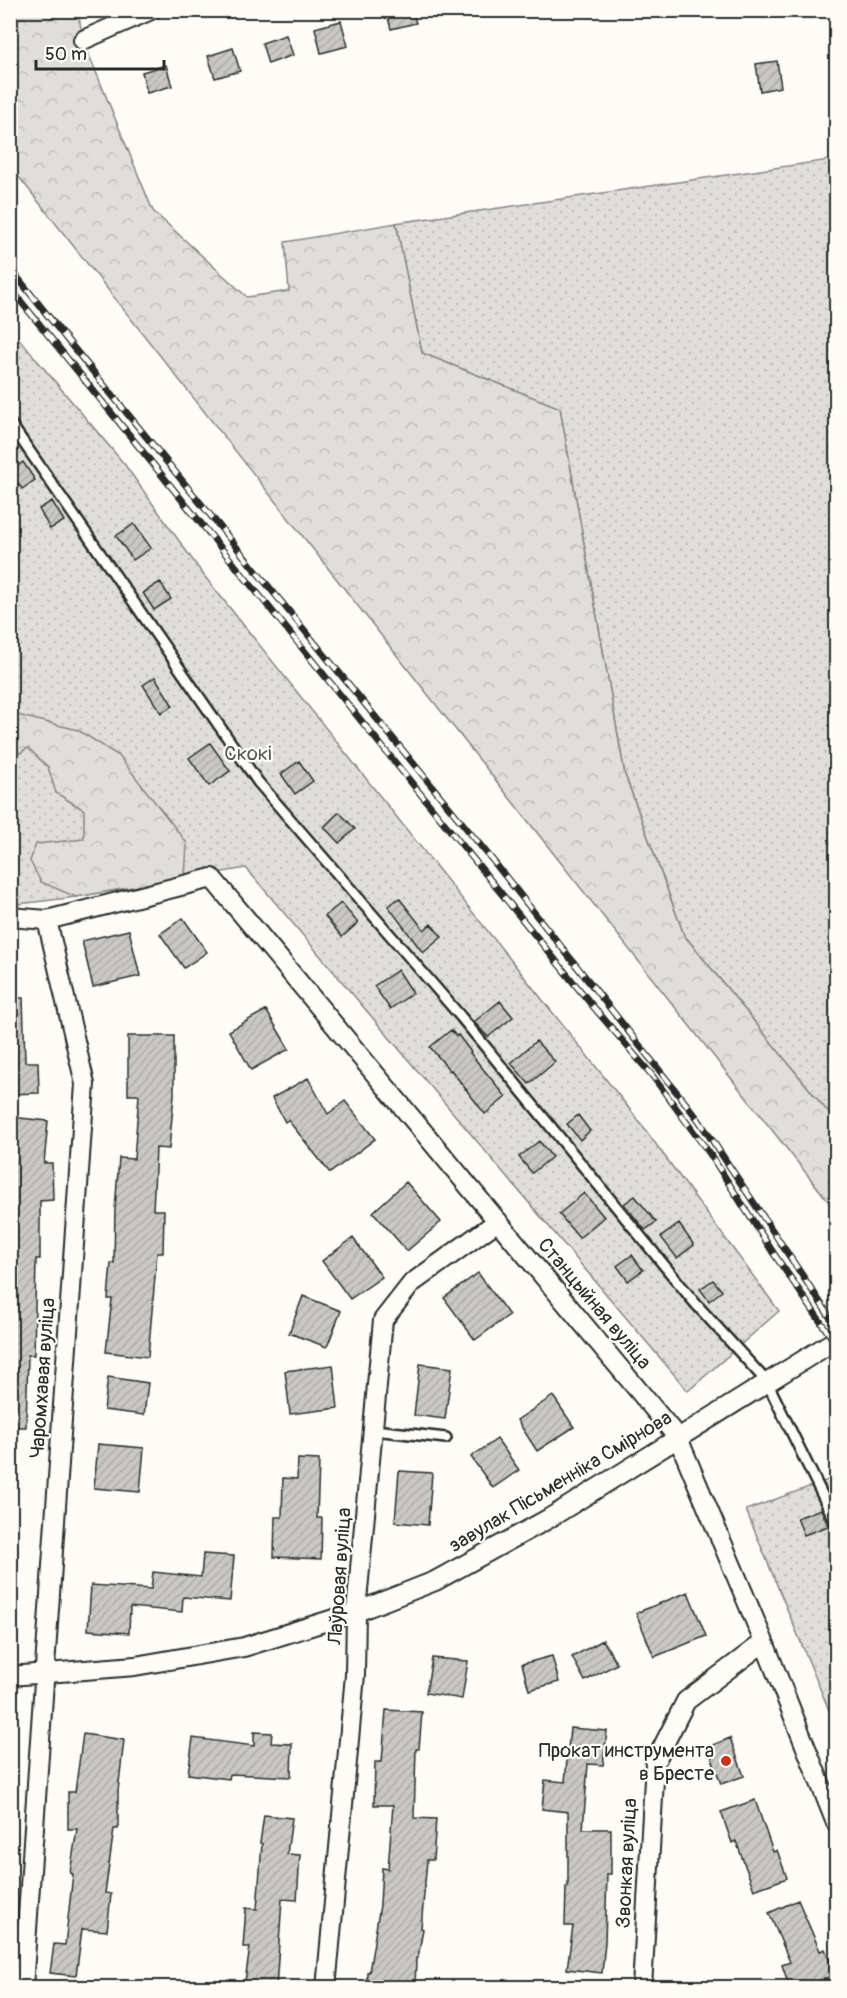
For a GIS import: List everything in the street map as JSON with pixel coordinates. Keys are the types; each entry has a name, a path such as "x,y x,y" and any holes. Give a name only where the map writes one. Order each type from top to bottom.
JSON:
{"street":[{"path":"83,40 151,10"},
{"name":"Станцыйная вуліца","path":"47,920 212,878 678,1438 837,1823"},
{"path":"10,917 47,920"},
{"name":"Чаромхавая вуліца","path":"23,1988 85,1084 47,920"},
{"name":"Лаўровая вуліца","path":"326,1988 356,1675 356,1612 382,1320 412,1283 498,1221"},
{"name":"завулак Пісьменніка Смірнова","path":"10,1676 135,1666 244,1647 356,1612 435,1581 548,1519 834,1341"},
{"name":"Звонкая вуліца","path":"642,1988 655,1762 686,1701 764,1642"}],"lane":[{"path":"10,423 258,782 461,1017 695,1303 768,1382 837,1523"},
{"path":"374,1430 446,1438"}],"green space":[{"path":"22,11 78,11 83,40 153,211 247,297 289,291 285,242 396,223 422,353 560,408 625,775 684,935 836,1122 836,1211 11,167 11,15"},
{"path":"836,159 836,1122 684,935 625,775 560,408 422,353 396,223"},
{"name":"Скокі","path":"10,328 125,465 202,573 632,1112 779,1311 688,1391 246,868 76,897 11,905"},
{"path":"11,715 78,730 119,756 187,843 185,878 76,897 41,882 30,861 36,844 84,839 84,810 56,793 48,767 28,748 11,758"},
{"path":"836,1477 836,1727 746,1510"}],"building":[{"path":"386,10 412,10 416,23 391,29"},
{"path":"341,21 348,46 321,53 315,28"},
{"path":"286,35 293,55 268,64 262,43"},
{"path":"233,48 240,71 215,78 208,56"},
{"path":"777,61 781,87 760,91 756,64"},
{"path":"166,65 172,86 147,93 142,72"},
{"path":"23,462 35,480 22,489 10,471"},
{"path":"52,501 64,521 50,529 39,509"},
{"path":"134,524 151,548 133,560 116,536"},
{"path":"160,582 171,599 154,610 143,593"},
{"path":"155,677 173,706 161,713 143,685"},
{"path":"210,743 230,771 209,786 189,758"},
{"path":"299,761 313,781 295,794 281,774"},
{"path":"339,812 355,829 339,843 324,827"},
{"path":"399,898 424,930 431,924 442,937 423,953 388,906"},
{"path":"341,903 358,923 342,937 325,916"},
{"path":"183,918 207,952 184,968 160,934"},
{"path":"129,930 140,976 93,987 82,941"},
{"path":"398,970 413,993 390,1009 374,986"},
{"path":"10,998 23,998 25,1062 38,1062 39,1093 10,1094"},
{"path":"500,1001 513,1017 488,1037 474,1022"},
{"path":"266,1010 289,1049 251,1070 229,1031"},
{"path":"451,1030 456,1036 458,1035 506,1097 485,1114 430,1047"},
{"path":"128,1036 174,1036 174,1095 169,1149 156,1148 153,1210 164,1210 163,1253 157,1253 148,1357 106,1352 112,1299 108,1299 111,1263 114,1263 119,1158 134,1159 139,1095 128,1095"},
{"path":"536,1041 555,1062 529,1084 511,1063"},
{"path":"308,1078 328,1114 345,1101 375,1139 330,1173 288,1120 285,1122 272,1098"},
{"path":"578,1115 590,1131 580,1140 567,1124"},
{"path":"10,1117 48,1121 44,1163 52,1163 53,1200 40,1201 40,1259 36,1259 34,1355 28,1355 26,1427 10,1427"},
{"path":"539,1141 552,1157 532,1173 519,1157"},
{"path":"406,1182 441,1222 407,1251 373,1212"},
{"path":"584,1193 604,1217 579,1238 559,1214"},
{"path":"635,1196 656,1222 645,1230 624,1204"},
{"path":"679,1224 694,1245 677,1258 661,1237"},
{"path":"353,1238 382,1277 350,1299 322,1261"},
{"path":"632,1255 643,1270 628,1281 617,1266"},
{"path":"478,1273 509,1315 475,1340 444,1298"},
{"path":"713,1280 722,1291 709,1301 700,1289"},
{"path":"303,1296 341,1311 327,1347 289,1333"},
{"path":"420,1364 452,1368 445,1419 414,1415"},
{"path":"333,1365 338,1408 290,1414 285,1371"},
{"path":"108,1377 148,1383 144,1415 104,1410"},
{"path":"553,1396 574,1427 537,1451 517,1420"},
{"path":"497,1439 519,1470 493,1488 471,1457"},
{"path":"98,1444 144,1448 140,1492 94,1488"},
{"path":"298,1459 319,1460 317,1518 322,1518 321,1559 274,1557 275,1517 282,1517 283,1478 297,1479"},
{"path":"399,1471 432,1473 428,1525 395,1522"},
{"path":"821,1509 828,1526 804,1535 797,1518"},
{"path":"203,1554 234,1556 230,1601 183,1597 182,1612 130,1607 129,1633 88,1630 91,1585 151,1589 153,1572 201,1577"},
{"path":"688,1592 706,1636 654,1657 636,1613"},
{"path":"603,1640 617,1664 585,1681 572,1657"},
{"path":"552,1656 559,1682 529,1690 522,1664"},
{"path":"432,1658 468,1661 462,1699 426,1693"},
{"path":"386,1710 422,1712 419,1749 416,1749 414,1818 436,1819 433,1860 427,1860 421,1928 423,1929 418,1958 416,1958 415,1988 366,1988 380,1905 382,1868 388,1869 393,1805 374,1805 375,1762 382,1762"},
{"path":"570,1728 607,1731 603,1765 588,1764 583,1829 611,1829 611,1874 607,1874 602,1973 567,1969 573,1926 565,1926 566,1887 568,1887 568,1812 542,1809 545,1780 565,1782"},
{"path":"254,1732 272,1733 271,1743 292,1744 291,1777 230,1774 229,1779 188,1774 193,1738 254,1746"},
{"path":"83,1734 124,1740 118,1791 118,1829 114,1829 105,1893 111,1894 107,1931 82,1929 76,1976 50,1973 54,1944 65,1945 73,1874 70,1873 77,1829 68,1829 68,1792 75,1792"},
{"name":"Прокат инструмента в Бресте","path":"730,1738 744,1776 721,1784 708,1747"},
{"path":"755,1800 773,1852 777,1850 787,1878 754,1890 736,1841 732,1843 721,1812"},
{"path":"264,1815 292,1818 287,1854 300,1855 297,1900 282,1899 276,1988 244,1988 250,1947 243,1947 246,1908 257,1909 262,1844 260,1843"},
{"path":"798,1900 820,1951 825,1949 835,1975 801,1988 790,1988 782,1965 790,1962 769,1913"}],"railway":[{"path":"10,268 494,862 698,1119 836,1326"},
{"path":"10,288 591,1004 651,1074 710,1154 774,1254 836,1344"}],"place":[{"name":"Прокат инструмента в Бресте","path":"726,1761"}]}
